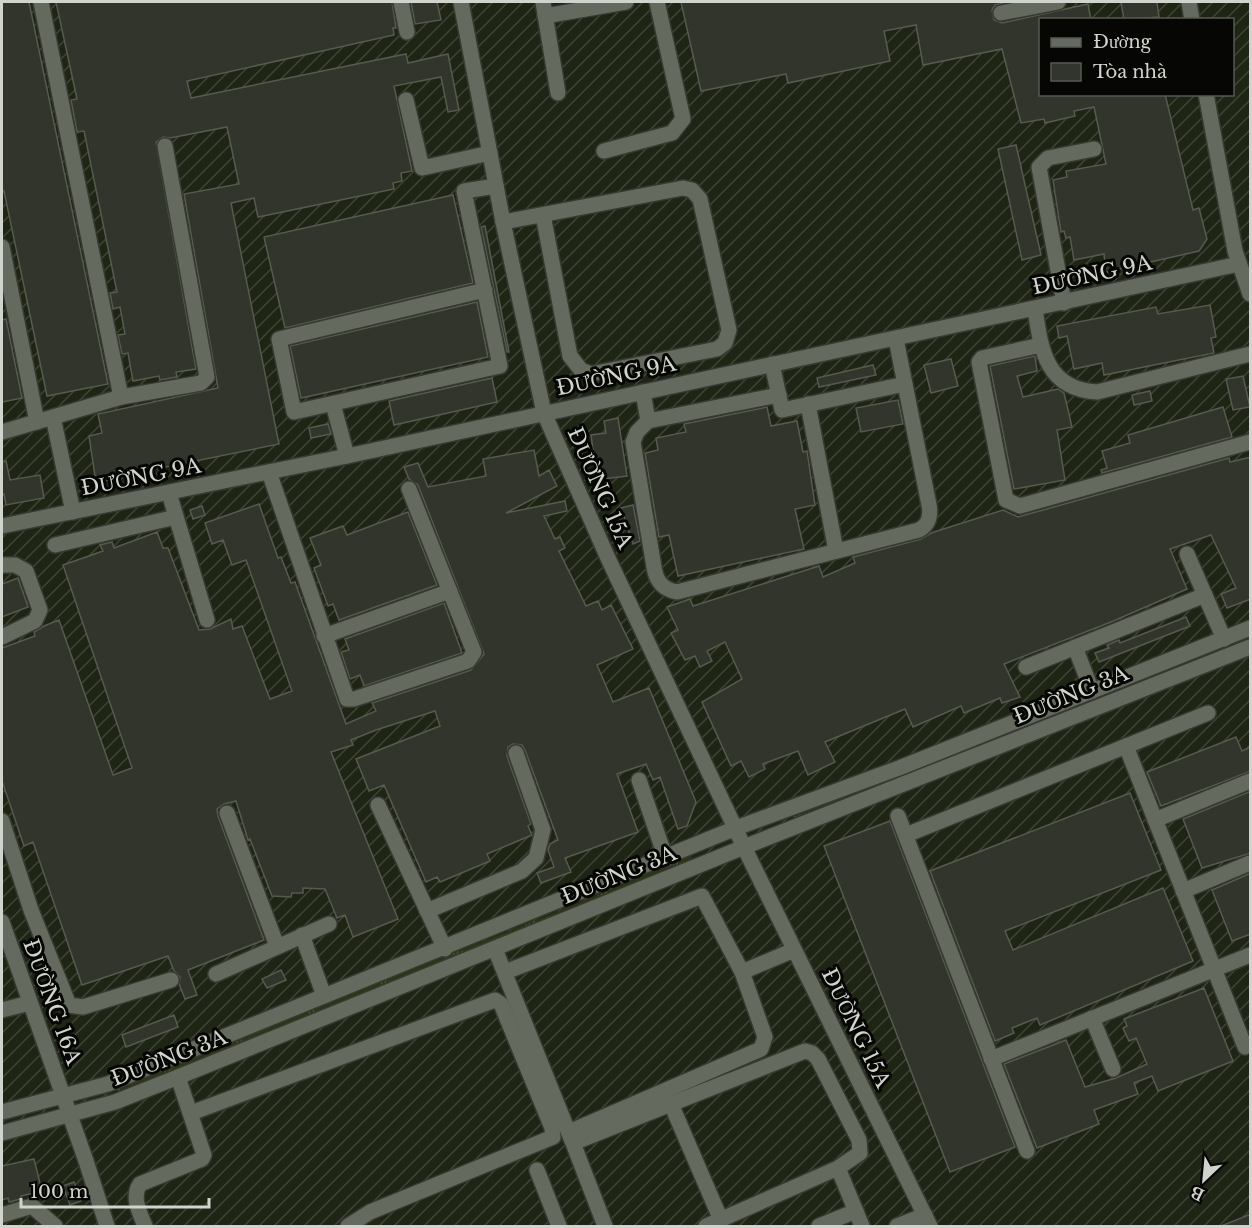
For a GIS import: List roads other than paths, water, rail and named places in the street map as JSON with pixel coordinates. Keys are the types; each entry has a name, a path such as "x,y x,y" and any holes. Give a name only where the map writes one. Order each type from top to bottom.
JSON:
{"street":[{"path":"41,2 120,397"},
{"path":"401,2 407,32"},
{"name":"ĐƯỜNG 15A","path":"461,2 503,222 544,413 606,556 744,847 927,1221"},
{"path":"558,93 544,9 626,2"},
{"path":"604,151 672,133 683,119 657,2"},
{"path":"1001,13 1058,2"},
{"path":"1189,2 1192,18"},
{"path":"1206,96 1239,264 1251,294"},
{"path":"406,100 422,168 490,153"},
{"path":"2,432 120,397 201,383 207,377 165,146"},
{"path":"1064,303 1039,167 1048,158 1094,149"},
{"path":"485,290 279,339 294,412 500,366 485,290 464,191 496,186"},
{"path":"503,222 543,214 683,188 692,190 700,199 729,330 725,343 717,349 633,367 591,374 581,370 570,356 543,214"},
{"path":"2,247 37,422"},
{"name":"ĐƯỜNG 9A","path":"2,526 347,456 1239,264"},
{"path":"1035,309 1041,345 1049,368 1056,376 1076,387 1097,392 1251,354"},
{"path":"779,394 648,421 637,432 633,442 655,574 664,587 677,592 919,530 928,521 929,505 897,339"},
{"path":"1041,345 982,358 979,362 1006,500 1011,504 1020,506 1251,442"},
{"path":"772,364 782,410 905,384"},
{"path":"643,392 648,421"},
{"path":"333,404 347,456"},
{"path":"808,404 836,551"},
{"path":"53,417 74,512"},
{"path":"269,472 346,699 354,699 468,661 474,652 409,489"},
{"path":"169,493 207,620"},
{"path":"55,545 176,518"},
{"path":"1187,554 1224,639"},
{"path":"2,565 15,565 26,571 40,610 35,621 2,637"},
{"path":"324,636 450,591"},
{"path":"1026,667 1205,595"},
{"name":"ĐƯỜNG 3A","path":"2,1112 108,1084 181,1052 666,859 736,828 899,768 1251,628"},
{"path":"1075,647 1092,691"},
{"name":"ĐƯỜNG 3A","path":"2,1133 70,1116 178,1077 744,847 1251,647"},
{"path":"906,836 1208,713"},
{"path":"1126,746 1245,1047"},
{"path":"427,911 522,871 536,858 543,830 516,753"},
{"path":"639,780 666,859"},
{"path":"1155,820 1251,781"},
{"path":"378,805 444,949"},
{"path":"227,813 277,946"},
{"path":"898,816 1027,1151"},
{"path":"2,821 31,910 69,1005 83,1007 171,980"},
{"path":"1183,891 1251,863"},
{"path":"505,972 702,896 742,972 765,1037 761,1049 571,1138"},
{"name":"ĐƯỜNG 16A","path":"2,922 70,1116"},
{"path":"216,974 329,924"},
{"path":"302,935 324,996"},
{"path":"495,949 605,1227"},
{"path":"742,972 794,950"},
{"path":"991,1059 1251,955"},
{"path":"191,1113 495,1000 501,1004 535,1085 553,1137 370,1212 348,1227"},
{"path":"2,1010 30,1003"},
{"path":"1092,1018 1113,1069"},
{"path":"571,1138 671,1104 805,1052 812,1053 818,1059 859,1140 860,1153 838,1168 706,1227"},
{"path":"145,1227 135,1197 140,1184 202,1159 204,1155 178,1077"},
{"path":"671,1104 721,1220"},
{"path":"70,1116 106,1226"},
{"path":"838,1168 862,1227"},
{"path":"537,1170 560,1227"},
{"path":"2,1215 32,1206 55,1227"},
{"path":"819,1227 856,1211"},
{"path":"897,1227 927,1221"}]}
